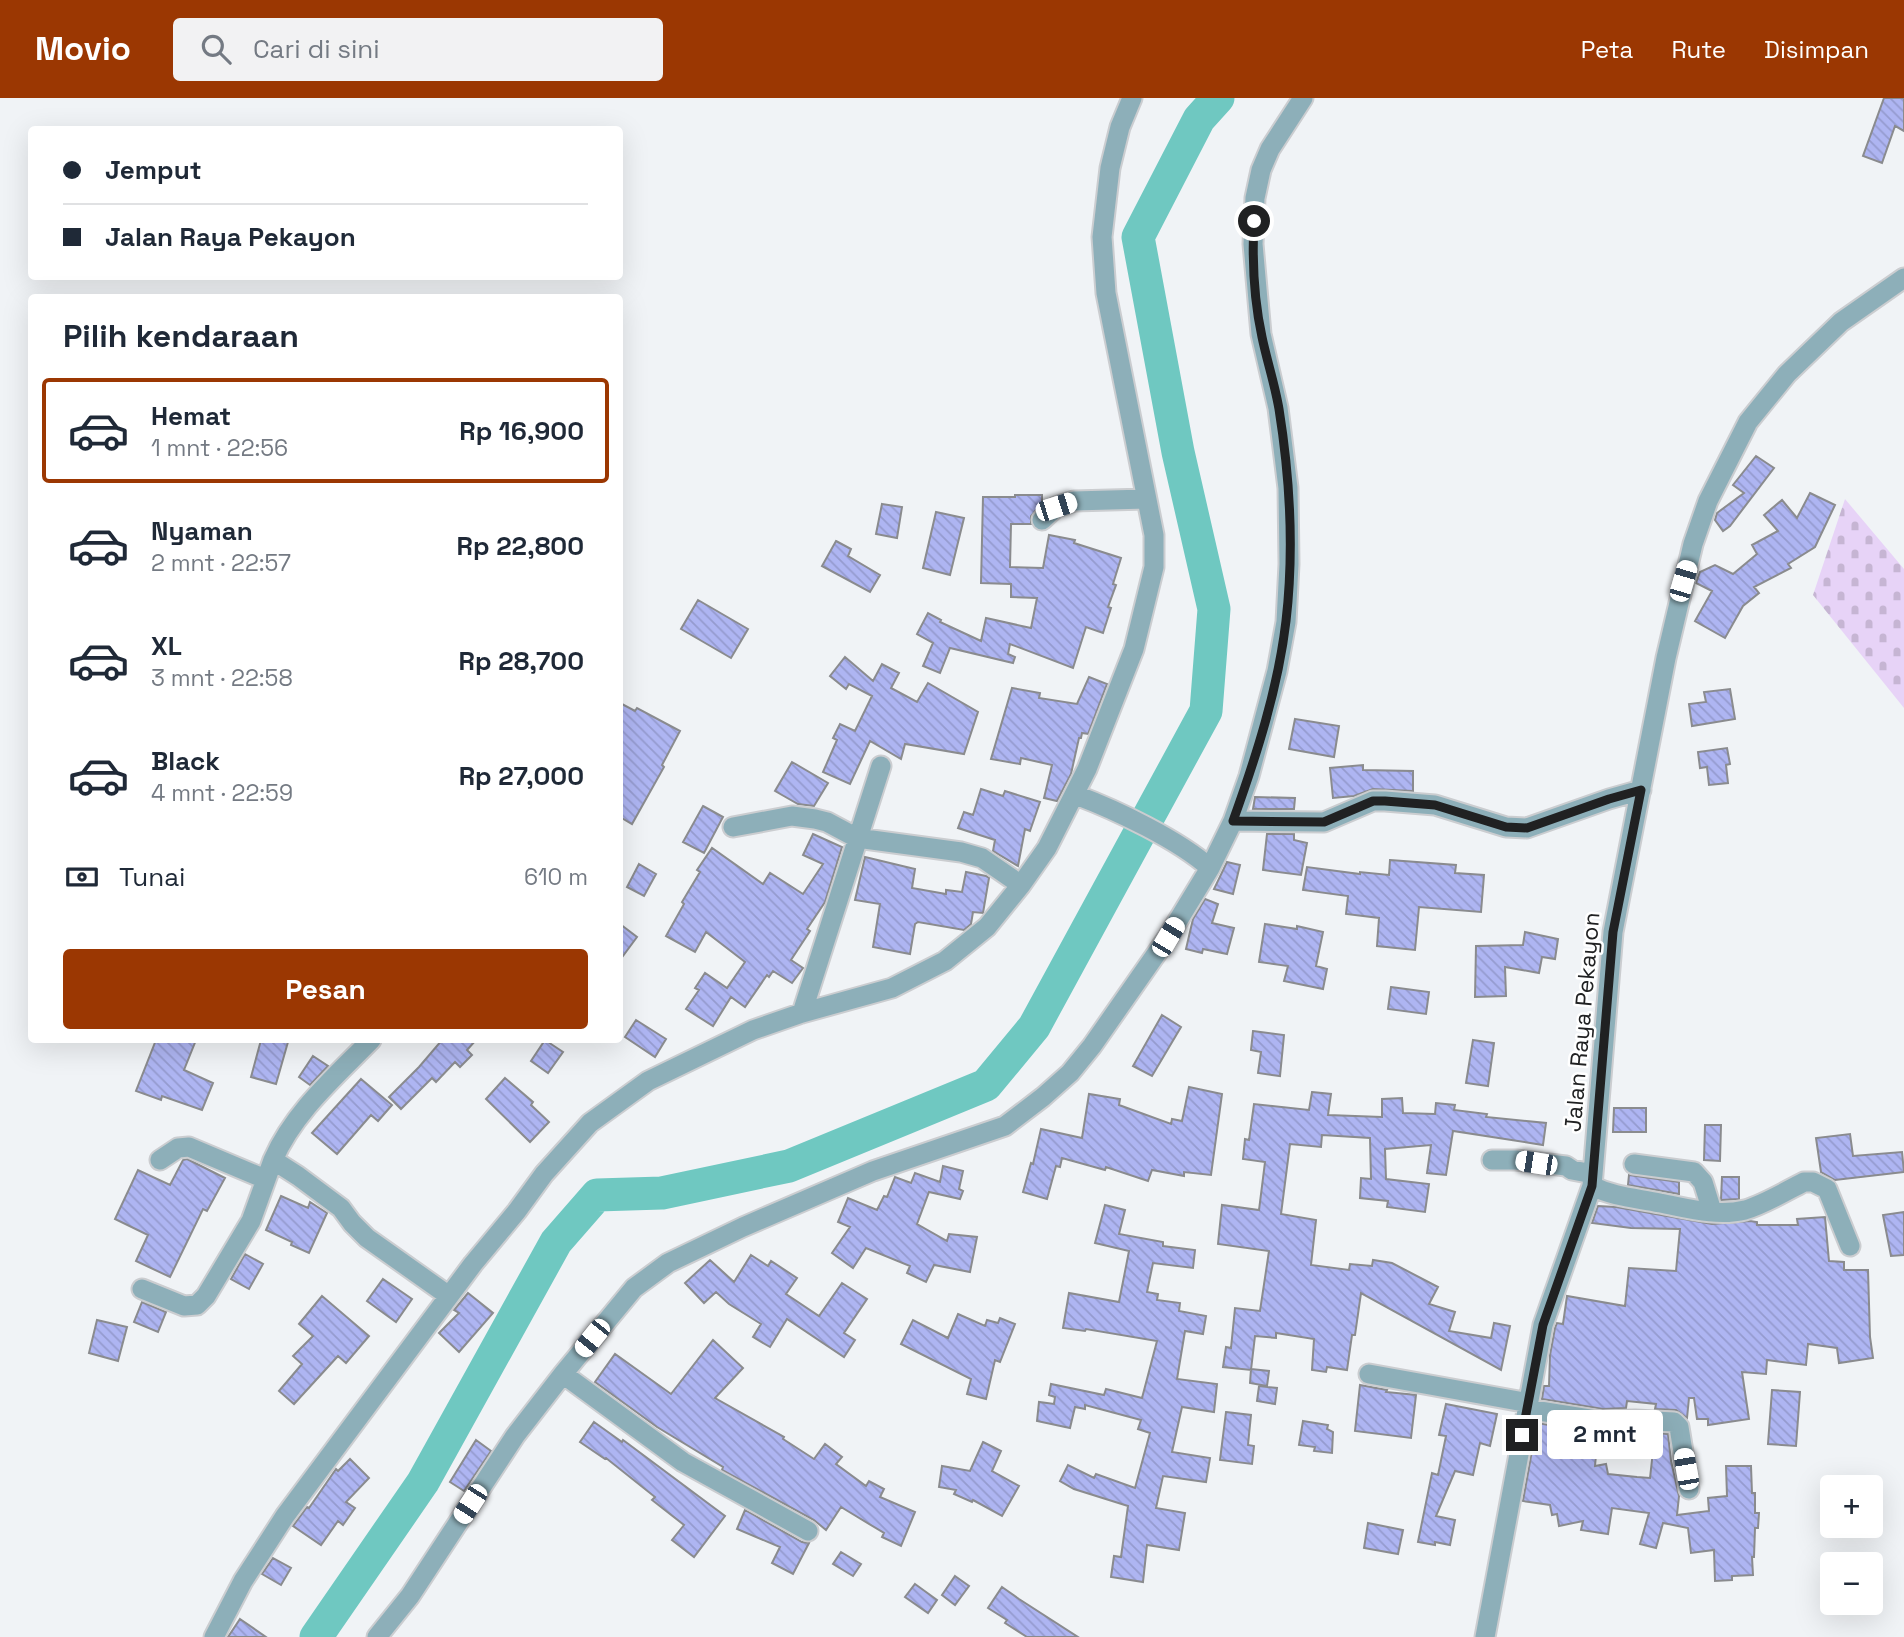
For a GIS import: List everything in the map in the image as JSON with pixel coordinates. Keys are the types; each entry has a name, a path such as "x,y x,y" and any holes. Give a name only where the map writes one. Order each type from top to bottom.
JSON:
{"street":[{"path":"214,1637 243,1581 285,1516 449,1296 544,1174 590,1123 648,1080 753,1030 891,988 944,961 987,927 1021,885 1046,848 1076,795 1134,649 1153,567 1154,535 1106,293 1102,237 1110,169 1120,127 1132,98"},
{"path":"377,1637 410,1596 515,1436 634,1288 668,1263 743,1227 873,1171 1005,1125 1070,1073 1093,1046 1168,937 1203,862 1233,821 1249,776 1277,671 1286,621 1289,564 1288,488 1279,408 1261,334 1253,264 1255,198 1261,170 1270,149 1303,98"},
{"name":"Jalan Raya Pekayon","path":"1485,1637 1543,1325 1586,1176 1626,794 1666,658 1693,544 1708,501 1748,422 1787,374 1841,322 1904,278"},
{"path":"1042,520 1056,507 1074,501 1146,499"},
{"path":"802,1013 881,766"},
{"path":"1233,821 1324,822 1373,801 1385,801 1435,805 1514,829 1527,828 1626,794"},
{"path":"1076,795 1105,806 1203,862"},
{"path":"733,827 792,816 827,822 857,838 961,852 982,858 1021,885"},
{"path":"142,1289 184,1306 197,1305 206,1296 251,1221 279,1145 300,1114 368,1043"},
{"path":"160,1160 178,1148 189,1147 265,1179"},
{"path":"273,1160 341,1208 367,1238 449,1296"},
{"path":"1492,1160 1566,1166 1586,1176 1610,1195 1696,1211 1747,1209 1804,1182 1813,1182 1827,1189 1850,1246"},
{"path":"1634,1164 1694,1172 1701,1178 1707,1191 1712,1211"},
{"path":"563,1374 683,1462 808,1531"},
{"path":"1369,1374 1602,1421 1674,1422 1679,1427 1689,1489"}],"green space":[{"path":"1845,499 1904,569 1904,708 1813,595"}],"building":[{"path":"1884,98 1904,98 1904,131 1895,126 1882,163 1863,156"},
{"path":"1756,456 1774,468 1730,526 1723,531 1715,520 1717,513 1744,493 1733,485"},
{"path":"1810,493 1835,505 1815,547 1788,564 1791,568 1754,587 1759,593 1743,606 1725,638 1695,621 1712,591 1696,583 1700,572 1715,565 1733,574 1757,554 1752,545 1778,531 1764,515 1782,500 1797,518"},
{"path":"1042,495 1042,503 1031,516 1031,524 1011,524 1010,567 1043,568 1049,535 1075,540 1074,543 1121,558 1103,633 1086,627 1073,668 1010,644 1008,654 1015,657 1013,663 950,648 940,673 923,666 933,643 917,634 928,613 941,620 940,622 981,641 986,618 1031,628 1037,598 1011,597 1011,584 981,583 983,497"},
{"path":"882,504 902,507 897,538 876,534"},
{"path":"936,512 964,518 950,575 923,568"},
{"path":"836,541 851,549 848,556 880,575 870,592 822,566"},
{"path":"698,600 748,629 731,658 681,629"},
{"path":"845,657 873,681 882,664 899,673 891,688 917,702 928,683 978,712 964,754 905,744 901,759 870,741 850,784 823,772 837,740 833,738 840,724 855,731 872,696 849,684 846,689 830,676"},
{"path":"1089,677 1107,684 1088,734 1082,733 1079,738 1071,774 1057,801 1044,798 1052,765 1021,758 1020,764 991,759 1012,688 1040,693 1039,698 1077,704"},
{"path":"1730,689 1735,719 1692,726 1689,704 1706,702 1704,692"},
{"path":"623,705 635,711 637,708 680,731 662,765 664,767 632,824 623,819"},
{"path":"1295,719 1339,726 1334,757 1289,749"},
{"path":"1727,748 1730,764 1726,765 1728,783 1709,785 1707,767 1700,768 1698,752"},
{"path":"792,762 828,783 814,806 798,804 775,791"},
{"path":"1363,765 1363,770 1413,771 1413,791 1373,789 1354,796 1333,798 1330,768"},
{"path":"981,789 1003,796 1005,791 1040,802 1030,831 1025,829 1018,866 993,851 995,840 958,828 964,812 973,815"},
{"path":"1255,797 1295,798 1294,809 1253,809"},
{"path":"703,806 723,817 704,853 683,842"},
{"path":"813,834 842,847 825,902 791,960 803,968 792,983 773,971 769,977 767,975 745,1007 731,997 713,1026 686,1009 699,990 695,988 705,973 727,988 745,962 706,932 695,952 666,936 700,872 697,870 712,848 763,884 770,873 803,894 823,864 803,855"},
{"path":"1267,834 1294,834 1294,840 1307,843 1301,875 1263,870"},
{"path":"865,857 915,869 912,888 946,894 946,890 962,892 966,872 986,876 989,878 983,913 973,912 971,924 964,930 918,922 915,924 910,954 873,947 880,904 855,900"},
{"path":"1390,860 1456,865 1455,873 1484,875 1481,912 1419,907 1415,950 1377,946 1379,918 1346,914 1348,896 1303,890 1307,867 1389,875"},
{"path":"1227,862 1240,865 1233,894 1214,889"},
{"path":"639,864 656,874 644,896 627,887"},
{"path":"1205,899 1218,904 1212,923 1234,928 1227,954 1186,949 1193,919"},
{"path":"1265,924 1297,929 1297,926 1323,932 1316,966 1327,969 1323,989 1284,981 1288,966 1259,962"},
{"path":"623,926 637,937 623,956"},
{"path":"1525,932 1558,939 1555,959 1542,957 1539,973 1505,967 1506,996 1475,997 1476,946 1523,945"},
{"path":"1391,987 1429,992 1426,1014 1388,1009"},
{"path":"1162,1015 1181,1027 1152,1076 1133,1066"},
{"path":"636,1020 666,1039 655,1057 625,1037"},
{"path":"1253,1031 1284,1035 1280,1076 1258,1073 1261,1052 1251,1050"},
{"path":"1473,1040 1494,1043 1488,1086 1466,1083"},
{"path":"155,1043 195,1043 184,1070 213,1083 202,1110 162,1096 161,1100 136,1091"},
{"path":"260,1043 288,1043 276,1084 251,1077"},
{"path":"439,1043 473,1043 467,1050 472,1055 460,1067 455,1062 436,1082 432,1078 401,1109 389,1097"},
{"path":"543,1043 550,1043 563,1052 548,1073 531,1061"},
{"path":"313,1056 328,1066 310,1085 299,1077"},
{"path":"505,1078 533,1102 531,1105 549,1122 530,1142 486,1099"},
{"path":"361,1079 392,1105 378,1121 371,1115 337,1154 312,1133"},
{"path":"1189,1087 1222,1094 1211,1175 1184,1172 1184,1176 1152,1170 1148,1181 1106,1167 1105,1170 1062,1158 1060,1167 1056,1166 1047,1199 1023,1192 1041,1129 1082,1138 1089,1094 1120,1099 1119,1105 1171,1124 1172,1119 1182,1121"},
{"path":"1312,1092 1331,1094 1328,1115 1382,1117 1382,1099 1402,1098 1403,1113 1435,1114 1436,1103 1455,1105 1454,1110 1487,1114 1486,1117 1546,1123 1543,1145 1453,1131 1446,1175 1427,1173 1431,1145 1385,1149 1386,1179 1429,1184 1425,1212 1387,1207 1388,1201 1360,1198 1361,1178 1371,1179 1370,1138 1322,1135 1321,1147 1290,1144 1281,1214 1316,1220 1311,1265 1349,1270 1350,1264 1372,1266 1373,1260 1392,1263 1438,1287 1429,1304 1455,1312 1449,1331 1491,1338 1494,1323 1510,1326 1501,1370 1361,1293 1347,1370 1327,1367 1326,1372 1312,1370 1314,1339 1276,1333 1276,1338 1255,1336 1251,1370 1223,1367 1226,1347 1231,1348 1235,1308 1260,1311 1269,1251 1218,1244 1222,1205 1259,1210 1265,1162 1243,1159 1245,1139 1249,1140 1254,1104 1309,1110"},
{"path":"1614,1108 1646,1108 1646,1132 1613,1132"},
{"path":"1705,1125 1721,1125 1720,1161 1704,1160"},
{"path":"1850,1134 1853,1156 1902,1152 1904,1172 1835,1180 1821,1172 1816,1138"},
{"path":"187,1159 225,1178 207,1211 203,1209 170,1277 136,1261 148,1235 115,1219 138,1170 170,1185 183,1160"},
{"path":"943,1166 963,1171 959,1189 963,1191 960,1199 929,1192 917,1224 947,1241 949,1234 977,1237 970,1272 934,1265 926,1282 907,1273 910,1266 866,1248 853,1268 832,1253 850,1227 838,1222 848,1198 877,1210 884,1196 887,1197 895,1177 911,1183 915,1173 940,1182"},
{"path":"1629,1175 1679,1182 1679,1194 1628,1185"},
{"path":"1722,1177 1739,1177 1739,1199 1721,1200"},
{"path":"281,1196 308,1208 310,1202 327,1213 309,1253 266,1230"},
{"path":"1105,1205 1125,1210 1119,1234 1163,1242 1163,1246 1195,1250 1193,1268 1153,1263 1147,1292 1158,1294 1157,1300 1180,1303 1179,1311 1206,1316 1203,1334 1185,1331 1177,1379 1217,1384 1214,1412 1182,1407 1172,1452 1210,1458 1206,1482 1163,1476 1156,1508 1185,1513 1179,1550 1147,1545 1143,1582 1111,1577 1114,1556 1121,1557 1128,1506 1074,1489 1060,1481 1068,1465 1094,1478 1096,1474 1135,1488 1150,1433 1138,1429 1141,1420 1085,1405 1085,1409 1075,1407 1070,1428 1037,1421 1039,1402 1054,1404 1055,1397 1049,1395 1051,1384 1104,1395 1106,1389 1142,1398 1157,1341 1086,1329 1063,1328 1069,1293 1119,1302 1129,1251 1095,1243"},
{"path":"1598,1206 1712,1224 1750,1221 1757,1222 1757,1225 1798,1225 1797,1219 1825,1217 1829,1261 1844,1262 1844,1270 1868,1270 1873,1358 1839,1363 1837,1348 1808,1344 1806,1365 1767,1360 1766,1374 1742,1372 1749,1419 1708,1425 1708,1419 1697,1419 1694,1398 1689,1398 1687,1418 1676,1410 1655,1409 1656,1404 1627,1401 1626,1408 1603,1409 1542,1399 1544,1386 1549,1386 1550,1355 1555,1328 1557,1323 1563,1324 1567,1296 1625,1306 1629,1268 1676,1271 1680,1229 1631,1228 1592,1223"},
{"path":"1904,1212 1904,1255 1891,1256 1883,1215"},
{"path":"245,1254 263,1264 249,1289 231,1279"},
{"path":"751,1255 768,1266 771,1261 797,1278 786,1294 819,1316 842,1283 867,1299 844,1333 855,1340 844,1357 787,1319 770,1347 753,1337 761,1324 729,1304 716,1292 704,1303 685,1283 710,1260 734,1282"},
{"path":"383,1279 412,1299 396,1322 367,1301"},
{"path":"468,1293 493,1313 459,1352 439,1333 459,1313 454,1310"},
{"path":"322,1296 369,1336 346,1363 338,1356 294,1404 279,1391 302,1364 293,1356 313,1336 299,1324"},
{"path":"142,1302 166,1312 158,1332 134,1322"},
{"path":"958,1314 985,1326 987,1320 998,1323 1000,1318 1015,1324 1000,1362 995,1360 986,1399 967,1394 971,1379 901,1344 913,1320 948,1338"},
{"path":"97,1320 127,1327 118,1361 89,1353"},
{"path":"713,1340 743,1368 715,1398 784,1437 783,1439 814,1459 825,1444 842,1457 836,1464 866,1486 869,1481 884,1489 880,1497 915,1512 901,1546 882,1537 884,1533 841,1507 826,1530 814,1520 722,1470 723,1467 657,1427 595,1382 615,1354 671,1394"},
{"path":"1251,1369 1269,1371 1267,1386 1250,1383"},
{"path":"1360,1385 1387,1390 1386,1392 1416,1395 1411,1438 1355,1431"},
{"path":"1259,1386 1277,1388 1275,1404 1257,1401"},
{"path":"1772,1390 1800,1392 1796,1446 1768,1444"},
{"path":"1446,1404 1497,1414 1490,1446 1480,1443 1473,1475 1455,1471 1436,1516 1455,1520 1450,1545 1435,1542 1435,1545 1418,1542 1432,1473 1438,1475 1446,1436 1439,1435"},
{"path":"1226,1412 1251,1415 1248,1445 1254,1446 1252,1464 1220,1460"},
{"path":"1303,1421 1328,1425 1327,1429 1333,1432 1332,1453 1314,1451 1315,1447 1299,1445"},
{"path":"594,1422 622,1442 623,1440 725,1516 694,1557 672,1540 684,1525 652,1500 655,1497 606,1458 580,1442"},
{"path":"1537,1423 1598,1433 1595,1466 1606,1464 1608,1474 1637,1477 1650,1478 1655,1433 1668,1434 1679,1496 1677,1515 1709,1511 1708,1498 1727,1496 1726,1466 1751,1466 1755,1513 1759,1513 1752,1557 1753,1575 1732,1576 1732,1580 1715,1581 1714,1550 1691,1553 1688,1528 1663,1523 1656,1548 1640,1544 1649,1513 1612,1508 1608,1534 1581,1530 1583,1521 1559,1526 1557,1514 1552,1515 1550,1505 1523,1501"},
{"path":"476,1440 491,1451 464,1491 450,1482"},
{"path":"983,1442 1001,1451 992,1471 1019,1486 1002,1516 973,1500 972,1502 954,1494 956,1490 939,1487 942,1466 970,1471"},
{"path":"350,1459 369,1478 346,1502 355,1508 343,1525 338,1521 321,1545 293,1526 336,1469 338,1471"},
{"path":"745,1510 802,1542 809,1543 793,1574 772,1563 780,1547 737,1529"},
{"path":"1368,1523 1403,1530 1398,1554 1364,1548"},
{"path":"841,1552 861,1564 853,1576 833,1564"},
{"path":"273,1558 291,1568 281,1585 262,1574"},
{"path":"955,1576 969,1586 955,1605 942,1595"},
{"path":"915,1584 937,1600 928,1613 905,1597"},
{"path":"1002,1587 1078,1637 1027,1637 1005,1623 1007,1620 988,1608"},
{"path":"240,1619 266,1637 228,1637"}],"waterway":[{"path":"316,1637 423,1482 556,1242 597,1195 662,1193 789,1166 986,1085 1034,1027 1206,711 1214,609 1178,452 1138,237 1199,119 1218,98"}],"route":[{"path":"1254,221 1253,264 1261,334 1279,408 1288,488 1289,564 1286,621 1277,671 1249,776 1233,821 1324,822 1338,818 1358,806 1373,801 1385,801 1435,805 1514,829 1527,828 1641,790 1613,932 1592,1186 1543,1325 1522,1435"}]}
